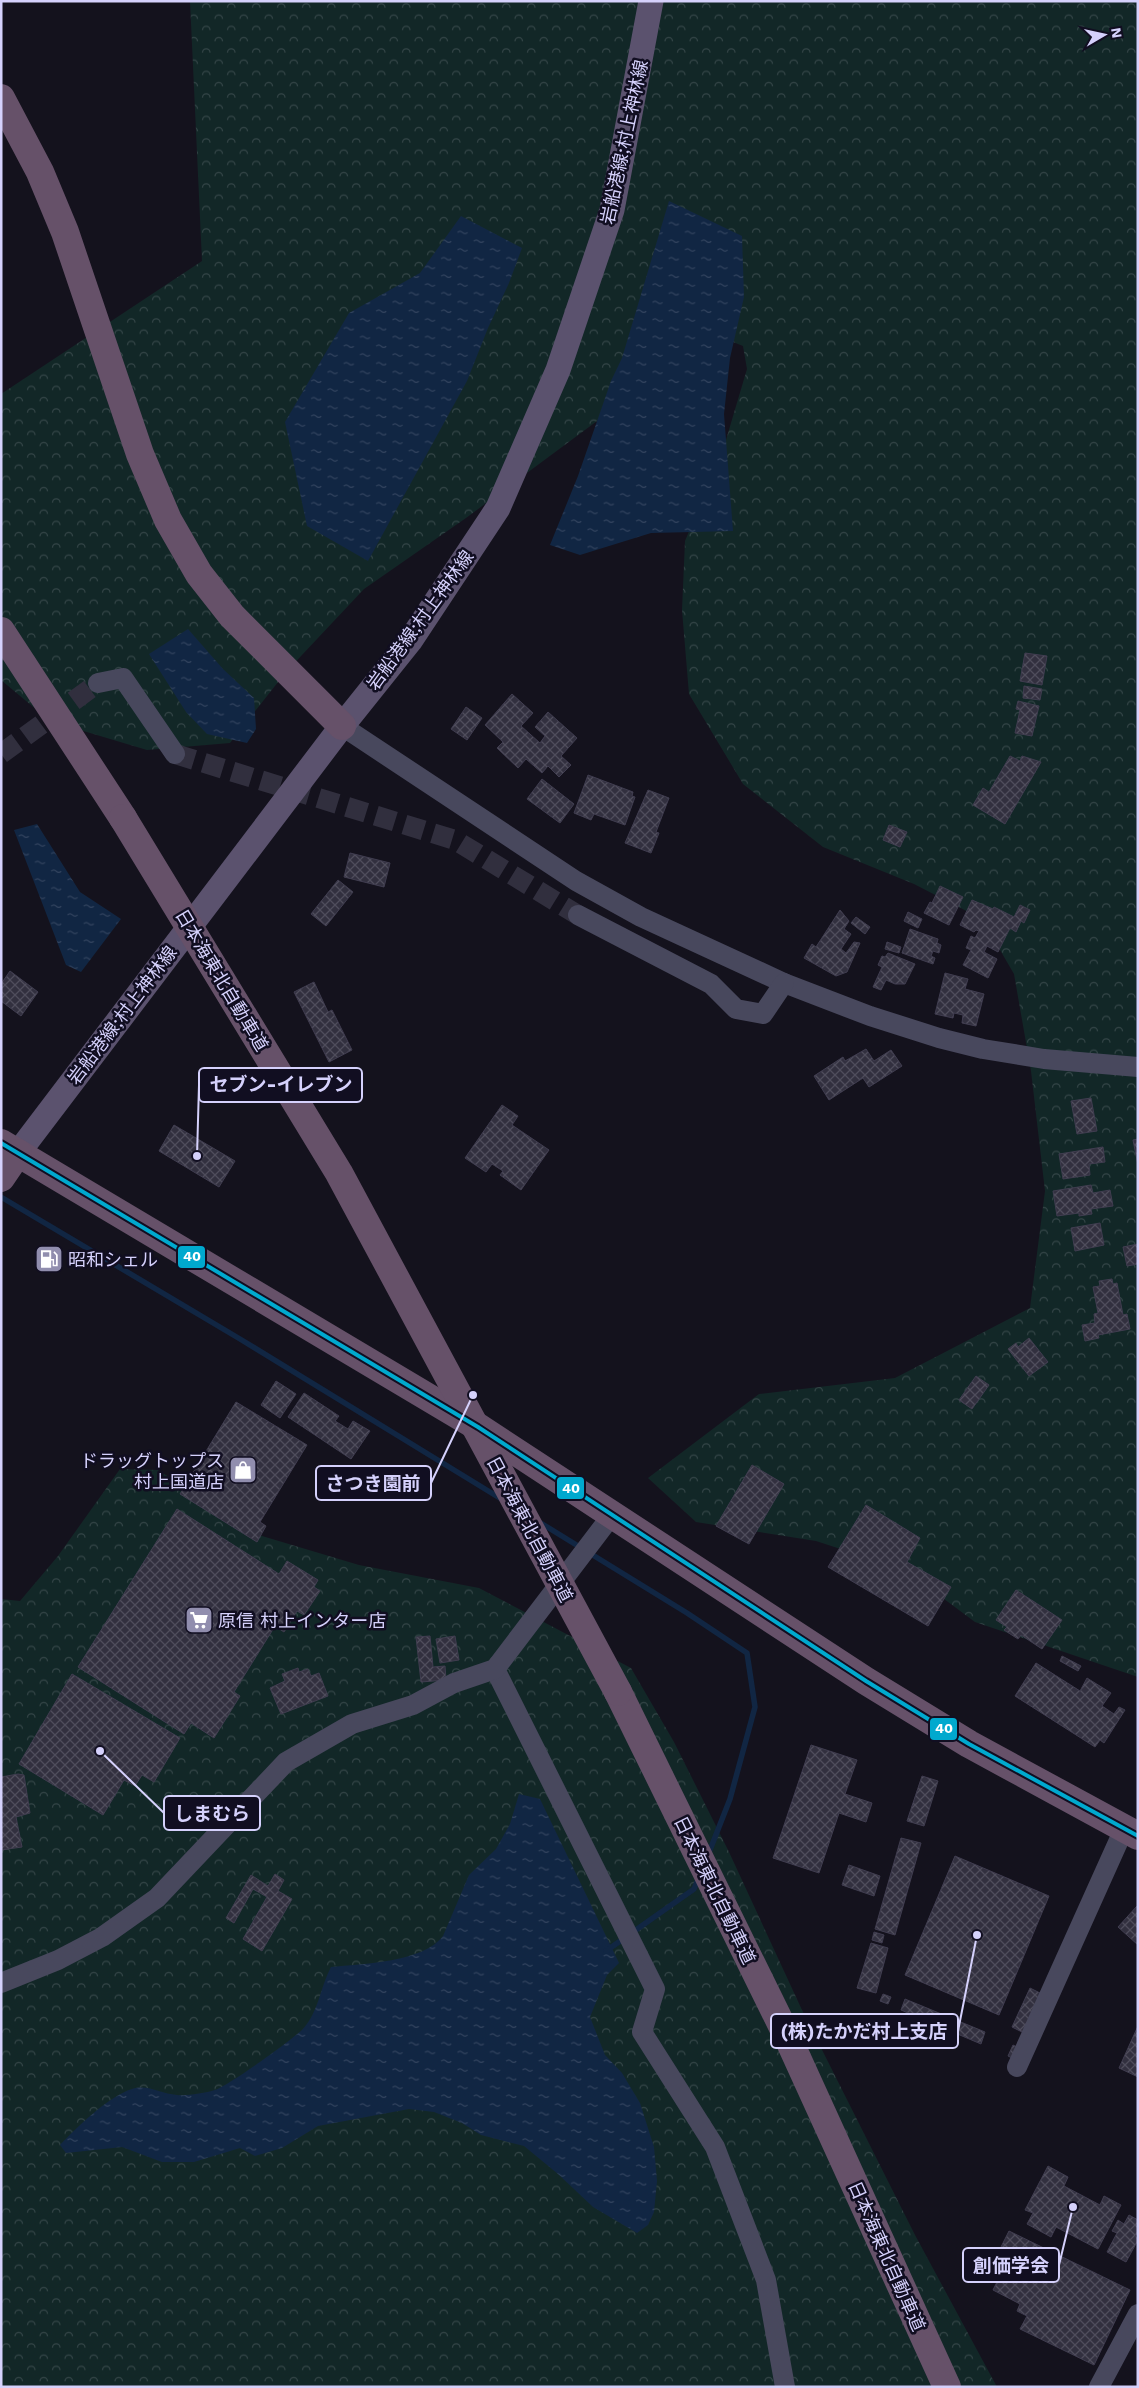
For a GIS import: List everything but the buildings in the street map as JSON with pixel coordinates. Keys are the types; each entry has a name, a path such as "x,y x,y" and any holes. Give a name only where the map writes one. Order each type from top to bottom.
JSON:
{"highway":[{"path":"2,100 40,172 65,232 140,454 168,520 199,574 232,616 342,726"},
{"path":"1,135 29,192 49,241 125,465 155,531 184,583 217,626 252,661 342,726"},
{"name":"日本海東北自動車道","path":"1,631 123,818 339,1172 618,1692 788,2038 947,2387"},
{"path":"1,1178 9,1148 478,1427 866,1680 945,1729 1131,1832"}],"main road":[{"name":"岩船港線;村上神林線","path":"9,1148 410,641 498,508 550,387 612,210 651,1"}],"street":[{"path":"98,683 123,678 175,754"},
{"path":"342,726 576,880 641,918 784,983 870,1016 939,1038 983,1049 1044,1059 1138,1067"},
{"path":"578,915 712,984 736,1009 763,1014 784,983"},
{"path":"1,1983 58,1960 102,1937 157,1898 286,1762 352,1724 413,1705 454,1683 495,1668 612,1515"},
{"path":"495,1668 655,1989 642,2032 715,2147 766,2280 785,2387"},
{"path":"1017,2067 1131,1832"},
{"path":"1099,2387 1138,2314"}],"green space":[{"path":"190,1 1138,1 1138,1677 975,1622 905,1570 816,1541 696,1522 648,1478 759,1394 895,1378 1030,1308 1045,1191 1031,1071 1014,974 982,919 914,884 823,847 743,784 689,694 682,610 685,541 723,450 747,369 743,346 718,336 616,407 466,518 364,589 286,672 230,743 147,750 50,721 1,680 1,394 202,261"},
{"path":"120,1469 158,1470 262,1536 359,1565 479,1588 631,1668 674,1742 729,1852 802,2010 915,2235 997,2387 1,2387 1,1599 20,1601 58,1556"}],"water":[{"path":"669,201 742,236 744,297 730,358 724,414 733,531 651,533 580,555 550,545 578,476 611,381 622,358"},
{"path":"461,216 522,248 467,381 368,561 307,526 285,422 349,313 420,273"},
{"path":"188,629 223,669 254,698 256,729 247,743 207,734 186,712 149,654"},
{"path":"37,824 80,892 121,919 81,972 66,965 14,830"},
{"path":"519,1794 540,1799 619,1963 607,1975 590,2017 605,2055 622,2073 640,2103 654,2147 657,2181 654,2212 648,2225 637,2233 593,2207 558,2174 524,2146 481,2135 462,2123 434,2112 409,2109 318,2126 282,2148 255,2156 240,2148 194,2162 162,2162 122,2147 66,2153 60,2145 94,2113 113,2098 123,2093 138,2088 149,2088 177,2095 191,2095 215,2090 260,2062 303,2029 313,2015 331,1967 392,1960 422,1951 434,1945 443,1936 469,1875 496,1849 510,1824"}],"waterway":[{"path":"1,1197 240,1339 503,1500"},
{"path":"539,1522 687,1613 747,1653 755,1707 730,1799 708,1855"},
{"path":"606,1951 694,1889 699,1877"}],"tunnel":[{"path":"1,754 98,683"},
{"path":"175,754 455,840 578,915"}],"transit line":[{"name":"40","path":"1,1143 478,1427 866,1681 969,1744 1138,1836"}],"place":[{"name":"セブン-イレブン","path":"197,1156"},
{"name":"昭和シェル","path":"49,1259"},
{"name":"さつき園前","path":"473,1395"},
{"name":"ドラッグトップス 村上国道店","path":"243,1470"},
{"name":"原信 村上インター店","path":"199,1620"},
{"name":"しまむら","path":"100,1751"},
{"name":"(株)たかだ村上支店","path":"977,1935"},
{"name":"創価学会","path":"1073,2207"}]}
